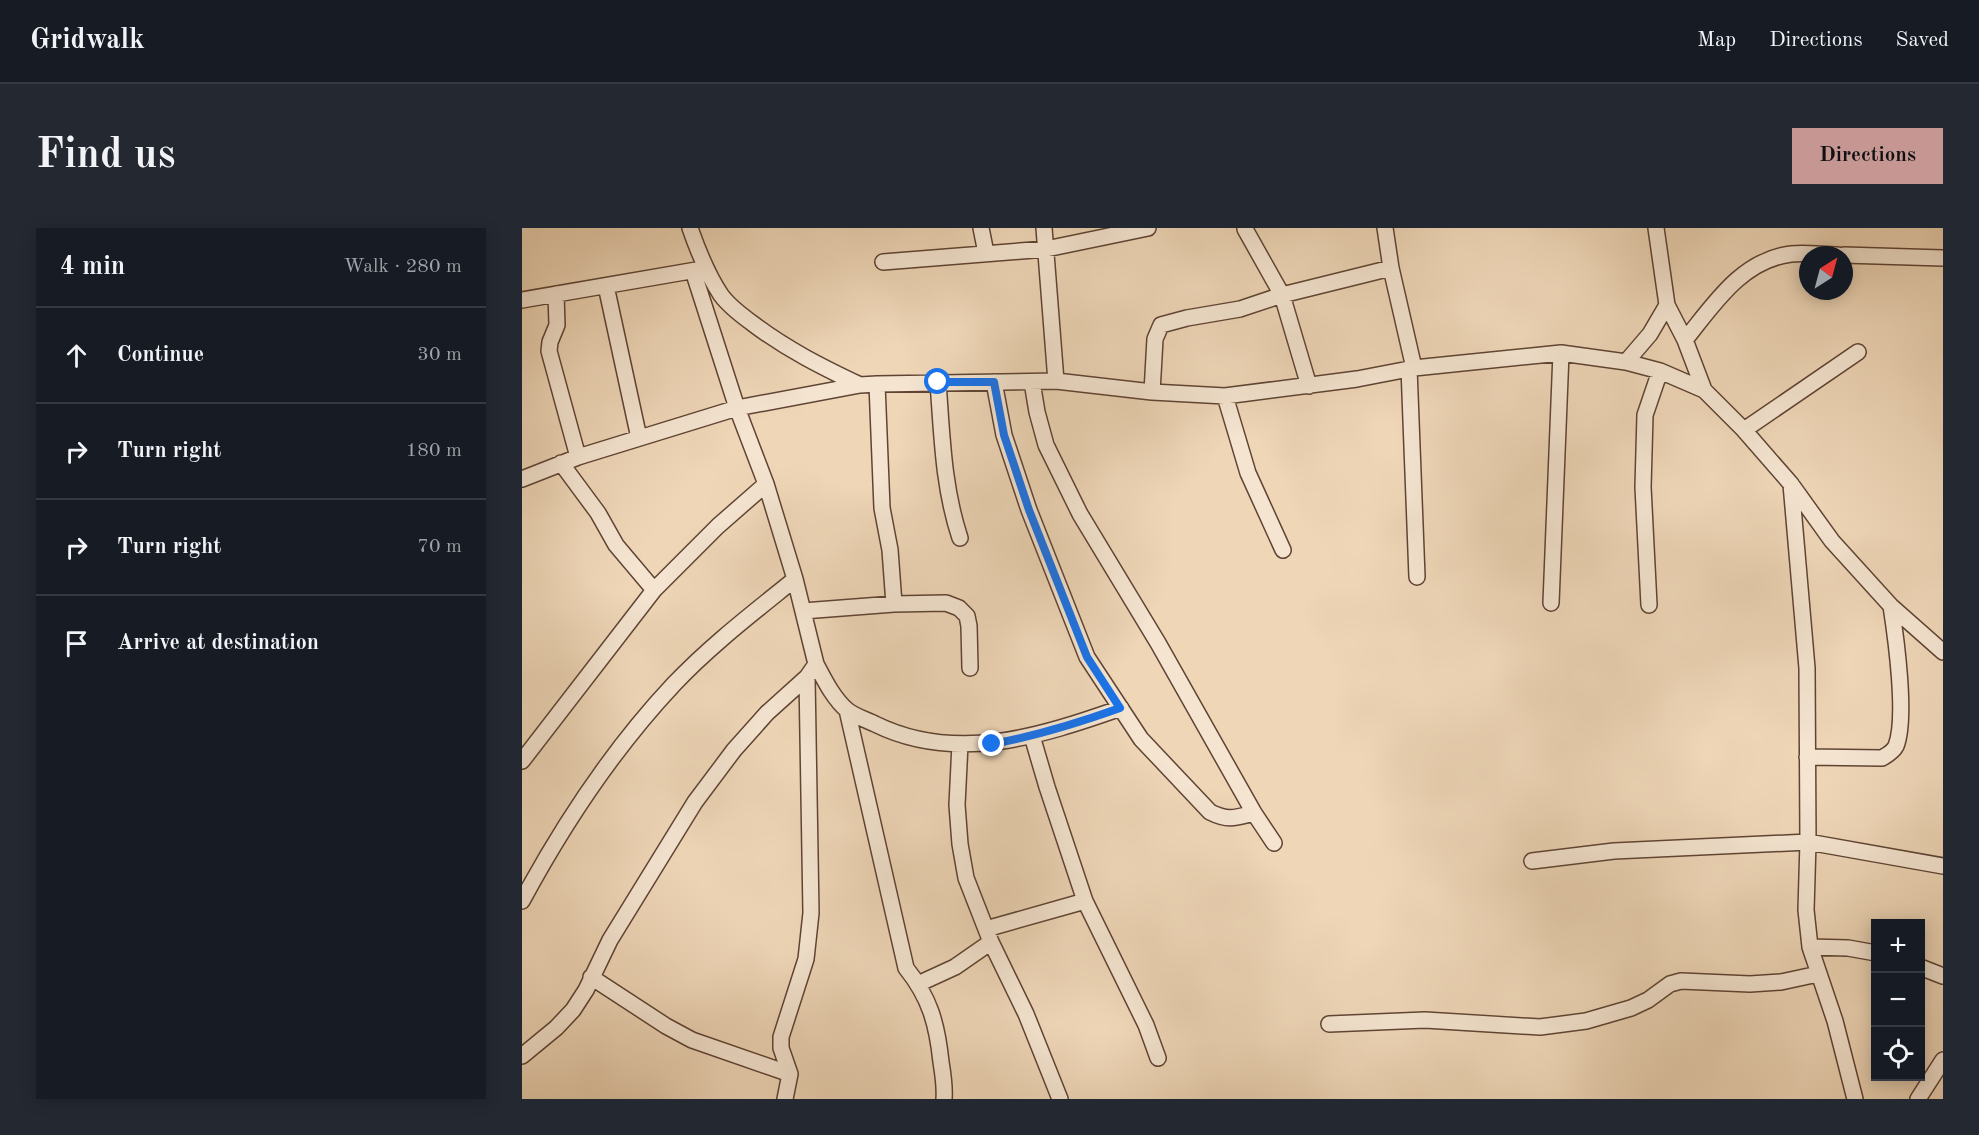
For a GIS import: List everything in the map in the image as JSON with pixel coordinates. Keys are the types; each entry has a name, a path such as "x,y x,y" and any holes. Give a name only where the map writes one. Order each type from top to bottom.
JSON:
{"street":[{"path":"690,228 737,408 766,484 795,579 816,664 830,689 847,710 884,728 915,739 960,744 992,744 1075,724 1120,708"},
{"path":"981,228 986,253"},
{"path":"1044,228 1056,381"},
{"path":"883,262 1046,249 1148,228"},
{"path":"1385,228 1411,368 1417,577"},
{"path":"1656,228 1667,305 1685,340 1704,390"},
{"path":"1245,229 1282,295 1309,386"},
{"path":"1685,340 1738,277 1761,263 1791,254 1799,254"},
{"path":"1853,255 1943,258"},
{"path":"1152,392 1155,339 1161,325 1240,309 1282,295 1391,268"},
{"path":"522,300 699,269"},
{"path":"699,269 746,319 780,344 860,385"},
{"path":"606,286 639,438"},
{"path":"556,294 557,325 549,351 578,457"},
{"path":"1626,362 1650,334 1667,305"},
{"path":"1744,430 1858,352"},
{"path":"1551,603 1561,353"},
{"path":"523,476 737,408 860,385 1056,381 1152,392 1225,396 1309,386 1411,368 1561,353 1626,362 1660,371 1704,390 1744,430 1791,484 1832,541 1891,606 1943,652"},
{"path":"1649,605 1643,487 1646,415 1660,371"},
{"path":"938,382 944,460 951,511 960,538"},
{"path":"994,382 1004,435 1029,510 1087,657 1141,739 1159,761 1210,812 1222,818 1232,819 1254,813"},
{"path":"1032,382 1046,445 1080,514 1158,643 1254,813 1274,843"},
{"path":"877,384 882,508 891,550 894,604"},
{"path":"1225,396 1248,473 1283,550"},
{"path":"561,463 598,513 616,544 654,590"},
{"path":"522,761 654,590 718,526 766,484"},
{"path":"1791,484 1807,668 1806,910 1810,947 1835,1021 1854,1099"},
{"path":"522,901 562,828 626,738 675,683 725,636 795,579"},
{"path":"803,611 894,604 946,603 959,608 967,616 970,668"},
{"path":"1807,757 1882,758 1895,747 1900,724 1900,705 1896,638 1891,606"},
{"path":"522,1056 556,1028 573,1010 586,990 610,940 695,802 734,750 767,713 807,677 816,664"},
{"path":"785,1099 790,1074 781,1048 781,1037 806,959 811,913 807,677"},
{"path":"847,710 906,968 918,984 933,1015 939,1036 944,1099"},
{"path":"1032,736 1085,901 1146,1025 1158,1058"},
{"path":"960,744 957,805 966,878 988,935 1026,1014 1060,1099"},
{"path":"1532,861 1614,851 1808,842 1943,866"},
{"path":"918,984 955,967 988,935 1085,901"},
{"path":"1810,947 1848,948 1871,952"},
{"path":"1925,970 1943,976"},
{"path":"1329,1024 1425,1020 1540,1027 1595,1019 1631,1008 1648,1000 1670,984 1682,981 1750,984 1781,982 1818,974"},
{"path":"591,977 666,1026 692,1040 790,1074"},
{"path":"1918,1099 1940,1070"}],"route":[{"path":"938,382 994,382 1004,435 1029,510 1087,657 1120,708 1075,724 992,744"}]}
